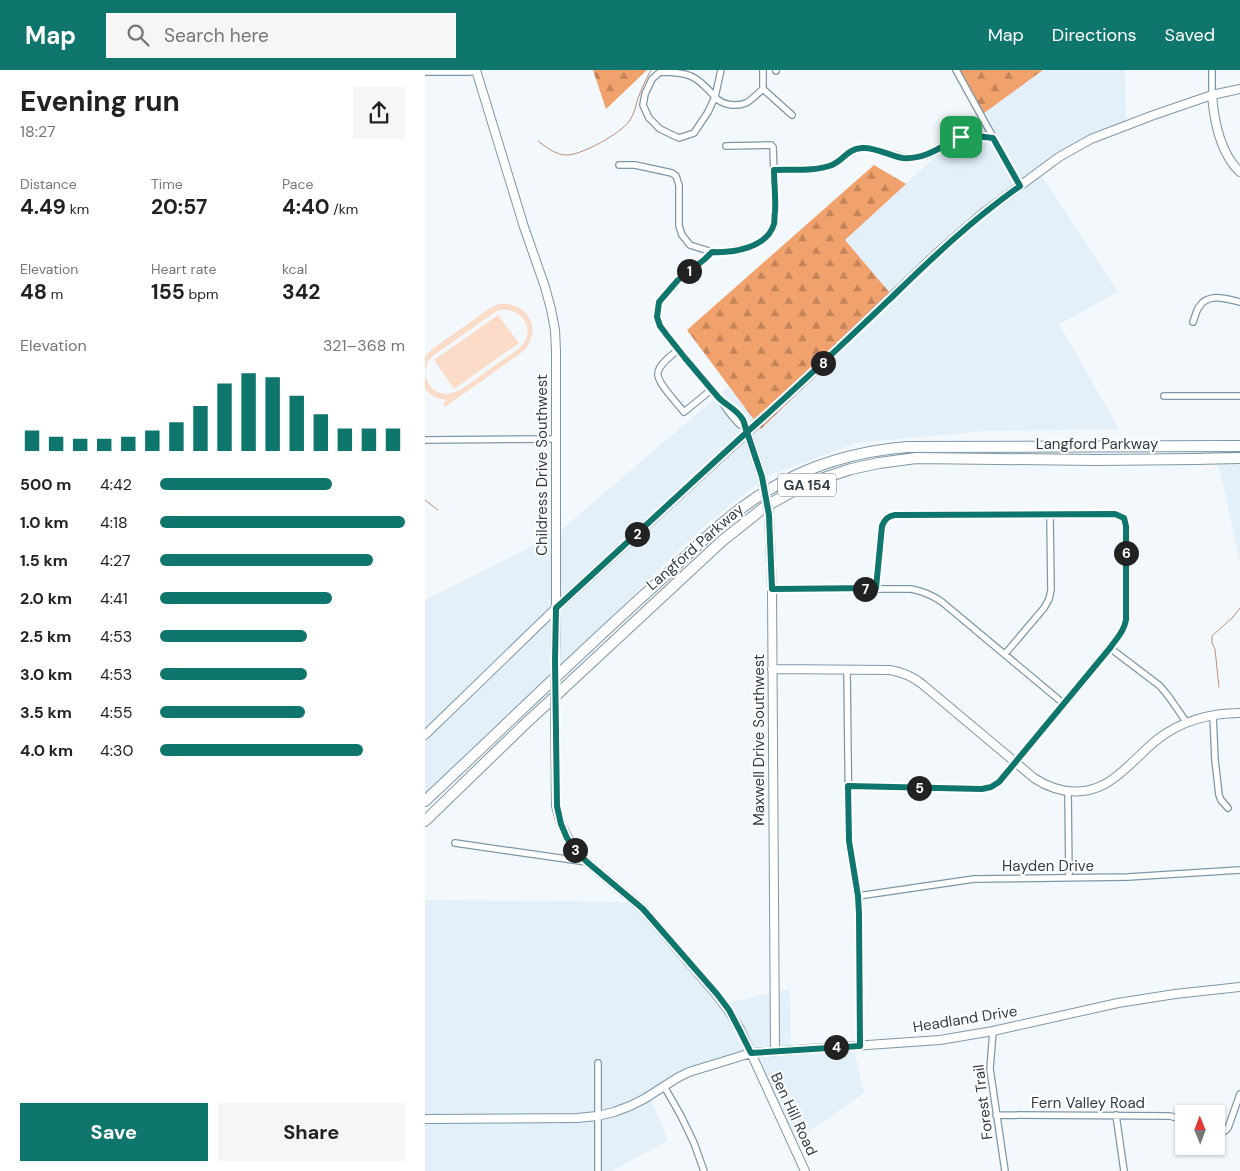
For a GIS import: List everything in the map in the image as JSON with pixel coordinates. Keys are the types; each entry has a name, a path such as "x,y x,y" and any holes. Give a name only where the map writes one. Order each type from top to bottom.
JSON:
{"highway":[{"name":"Langford Parkway","path":"425,801 613,623 726,521 762,494 800,474 857,454 907,447 1240,446"},
{"name":"Langford Parkway","path":"425,820 722,541 766,506 812,482 851,469 916,458 1097,460 1240,458"},
{"path":"425,826 447,800"}],"street":[{"path":"425,72 469,72 476,70"},
{"name":"Childress Drive Southwest","path":"476,70 551,309 556,351 555,711 557,806 561,824 567,838 587,862"},
{"path":"721,70 715,97 708,112 694,133 679,138 660,129 649,118 643,105 645,94 652,79 660,72 687,74 698,79 715,97 717,100 724,104 746,103 763,89"},
{"path":"763,70 763,89 792,116"},
{"path":"956,70 1020,186"},
{"path":"1212,70 1212,95 1220,138 1226,154 1240,172"},
{"path":"425,735 745,429 809,376 936,254 983,213 1059,157 1091,139 1212,95 1240,89"},
{"path":"774,170 801,170 834,164 847,153 863,148 904,158 925,156 961,137 993,138"},
{"path":"619,165 672,172 679,185 679,226 690,245 712,252 726,252 753,246 765,239 774,224 775,202 774,148 772,146 726,146"},
{"path":"712,252 678,280 659,302 657,317 660,326 678,350 726,409 745,429"},
{"path":"1193,322 1199,307 1210,298 1217,297 1240,302"},
{"path":"678,350 664,362 658,371 657,377 684,412 711,390"},
{"path":"1164,396 1240,396"},
{"name":"Maxwell Drive Southwest","path":"745,429 762,477 769,515 772,589 775,1051"},
{"path":"425,440 556,439"},
{"path":"1005,654 1045,608 1049,599 1051,590 1050,514"},
{"path":"848,786 982,789 991,787 999,782 1122,632 1126,620 1126,526 1124,518 1115,514 890,516 882,526 876,588"},
{"path":"556,584 565,591 573,593"},
{"path":"772,589 876,588 922,591 942,602 1064,704"},
{"path":"1110,648 1161,686 1187,723"},
{"path":"772,669 847,669 902,672 922,684 1042,784 1068,792 1088,791 1107,783 1157,740 1187,723 1213,715 1240,713"},
{"path":"847,669 849,841 858,896 860,1046"},
{"path":"1213,715 1219,795 1228,808"},
{"path":"1068,792 1069,878"},
{"path":"455,843 587,862"},
{"name":"Ben Hill Road","path":"587,862 643,909 729,1010 751,1053 805,1171"},
{"name":"Hayden Drive","path":"858,896 974,879 1128,878 1240,870"},
{"name":"Headland Drive","path":"425,1119 597,1116 630,1106 689,1072 751,1053 940,1040 1118,1003 1175,994 1240,988"},
{"name":"Forest Trail","path":"993,1030 990,1069 1005,1171"},
{"path":"597,1171 598,1063"},
{"path":"664,1086 691,1136 704,1171"},
{"path":"1225,1131 1228,1128 1240,1094"},
{"path":"1116,1115 1124,1171"},
{"name":"Fern Valley Road","path":"997,1116 1116,1115 1175,1117"}],"shaded area":[{"path":"1043,70 1125,70 1126,125 1037,169 1118,292 1059,324 1119,429 985,431 857,443 767,476 706,524 480,744 425,794 425,600 558,533 729,386 761,429 895,299 844,240 980,116"},
{"path":"499,304 510,304 526,313 530,320 532,336 528,345 521,353 445,407 443,403 447,400 435,397 425,389 425,357 431,350 490,308","holes":["510,310 516,313 525,322 527,327 525,341 520,347 460,390 448,394 433,389 429,385 425,373 428,361 497,311"]},
{"path":"498,315 519,343 454,389 434,360"},
{"path":"1217,460 1240,460 1240,562 1223,484"},
{"path":"425,900 630,902 728,1003 790,989 791,1045 853,1044 864,1093 796,1141 754,1055 710,1065 649,1095 668,1141 611,1171 425,1171"}],"green space":[{"path":"593,70 647,70 606,109"},
{"path":"956,70 1043,70 980,116"},
{"path":"874,165 906,184 845,240 895,299 761,429 687,330"}],"waterway":[{"path":"538,141 555,152 566,155 581,152 610,137 630,120 651,70"},
{"path":"425,500 438,510"},
{"path":"1219,687 1212,636 1240,608"}],"route":[{"path":"961,137 925,156 904,158 863,148 847,153 834,164 801,170 774,170 774,224 765,239 753,246 726,252 712,252 678,280 659,302 657,317 660,326 723,403 730,406 743,421 747,432 556,608 557,806 561,824 567,838 587,862 643,909 717,994 729,1010 751,1053 860,1046 859,914 849,841 848,786 982,789 991,787 999,782 1016,763 1110,648 1125,626 1126,526 1124,518 1115,514 890,516 882,526 876,588 772,589 769,515 766,494 747,432 809,376 936,254 983,213 1020,186 993,138 961,137"}]}
